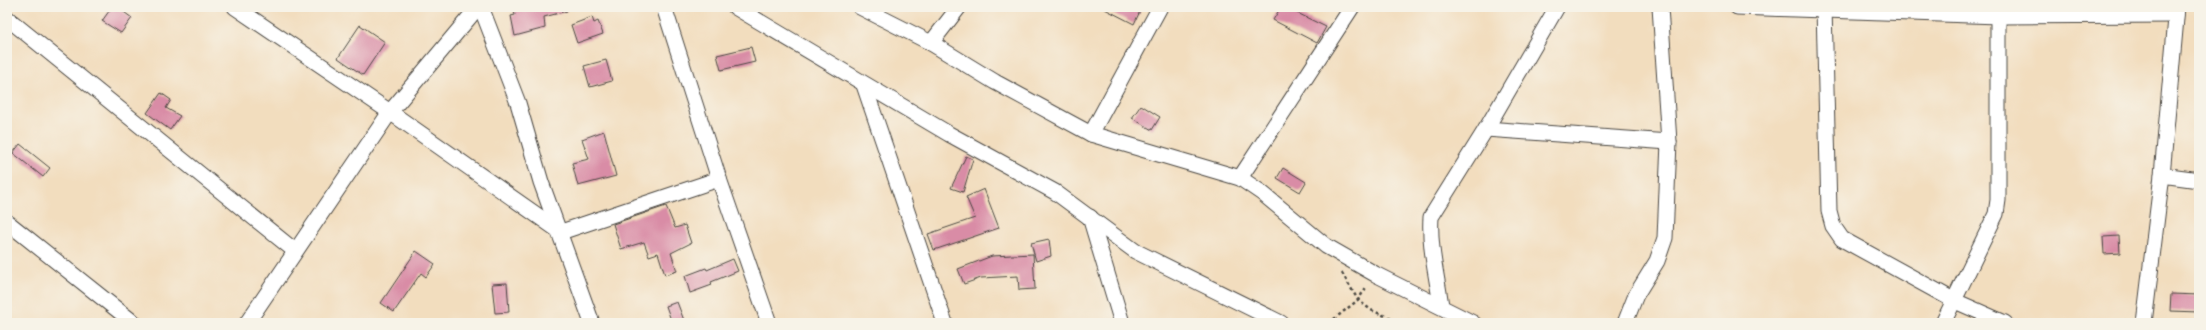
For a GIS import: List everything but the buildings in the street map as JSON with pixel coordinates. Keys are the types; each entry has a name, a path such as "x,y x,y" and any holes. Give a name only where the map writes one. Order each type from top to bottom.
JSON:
{"street":[{"path":"236,7 390,112 561,232"},
{"path":"247,323 390,112 478,7"},
{"path":"481,7 518,103 541,182 561,232 592,323"},
{"path":"664,7 769,323"},
{"path":"735,7 949,134 1056,192 1135,251 1278,323"},
{"path":"860,7 931,43 1002,86 1091,134 1240,178 1262,193 1312,236 1375,274 1473,323"},
{"path":"931,43 959,7"},
{"path":"1091,134 1160,7"},
{"path":"1240,178 1352,7"},
{"path":"1441,306 1430,233 1431,217 1486,128 1557,7"},
{"path":"1625,323 1636,295 1657,261 1665,238 1669,142 1660,7"},
{"path":"1737,7 1999,11 2177,11 2162,175 2144,323"},
{"path":"1824,9 1829,210 1833,226 1842,239 1955,301 2005,323"},
{"path":"1943,323 1996,214 1998,200 1999,11"},
{"path":"7,18 295,251"},
{"path":"864,84 945,323"},
{"path":"1486,128 1669,142"},
{"path":"2162,175 2199,180"},
{"path":"561,232 720,179"},
{"path":"1090,217 1122,323"},
{"path":"7,222 134,323"}],"path":[{"path":"1338,266 1358,300 1371,310 1402,323"},
{"path":"1329,323 1358,300 1375,274"}]}
